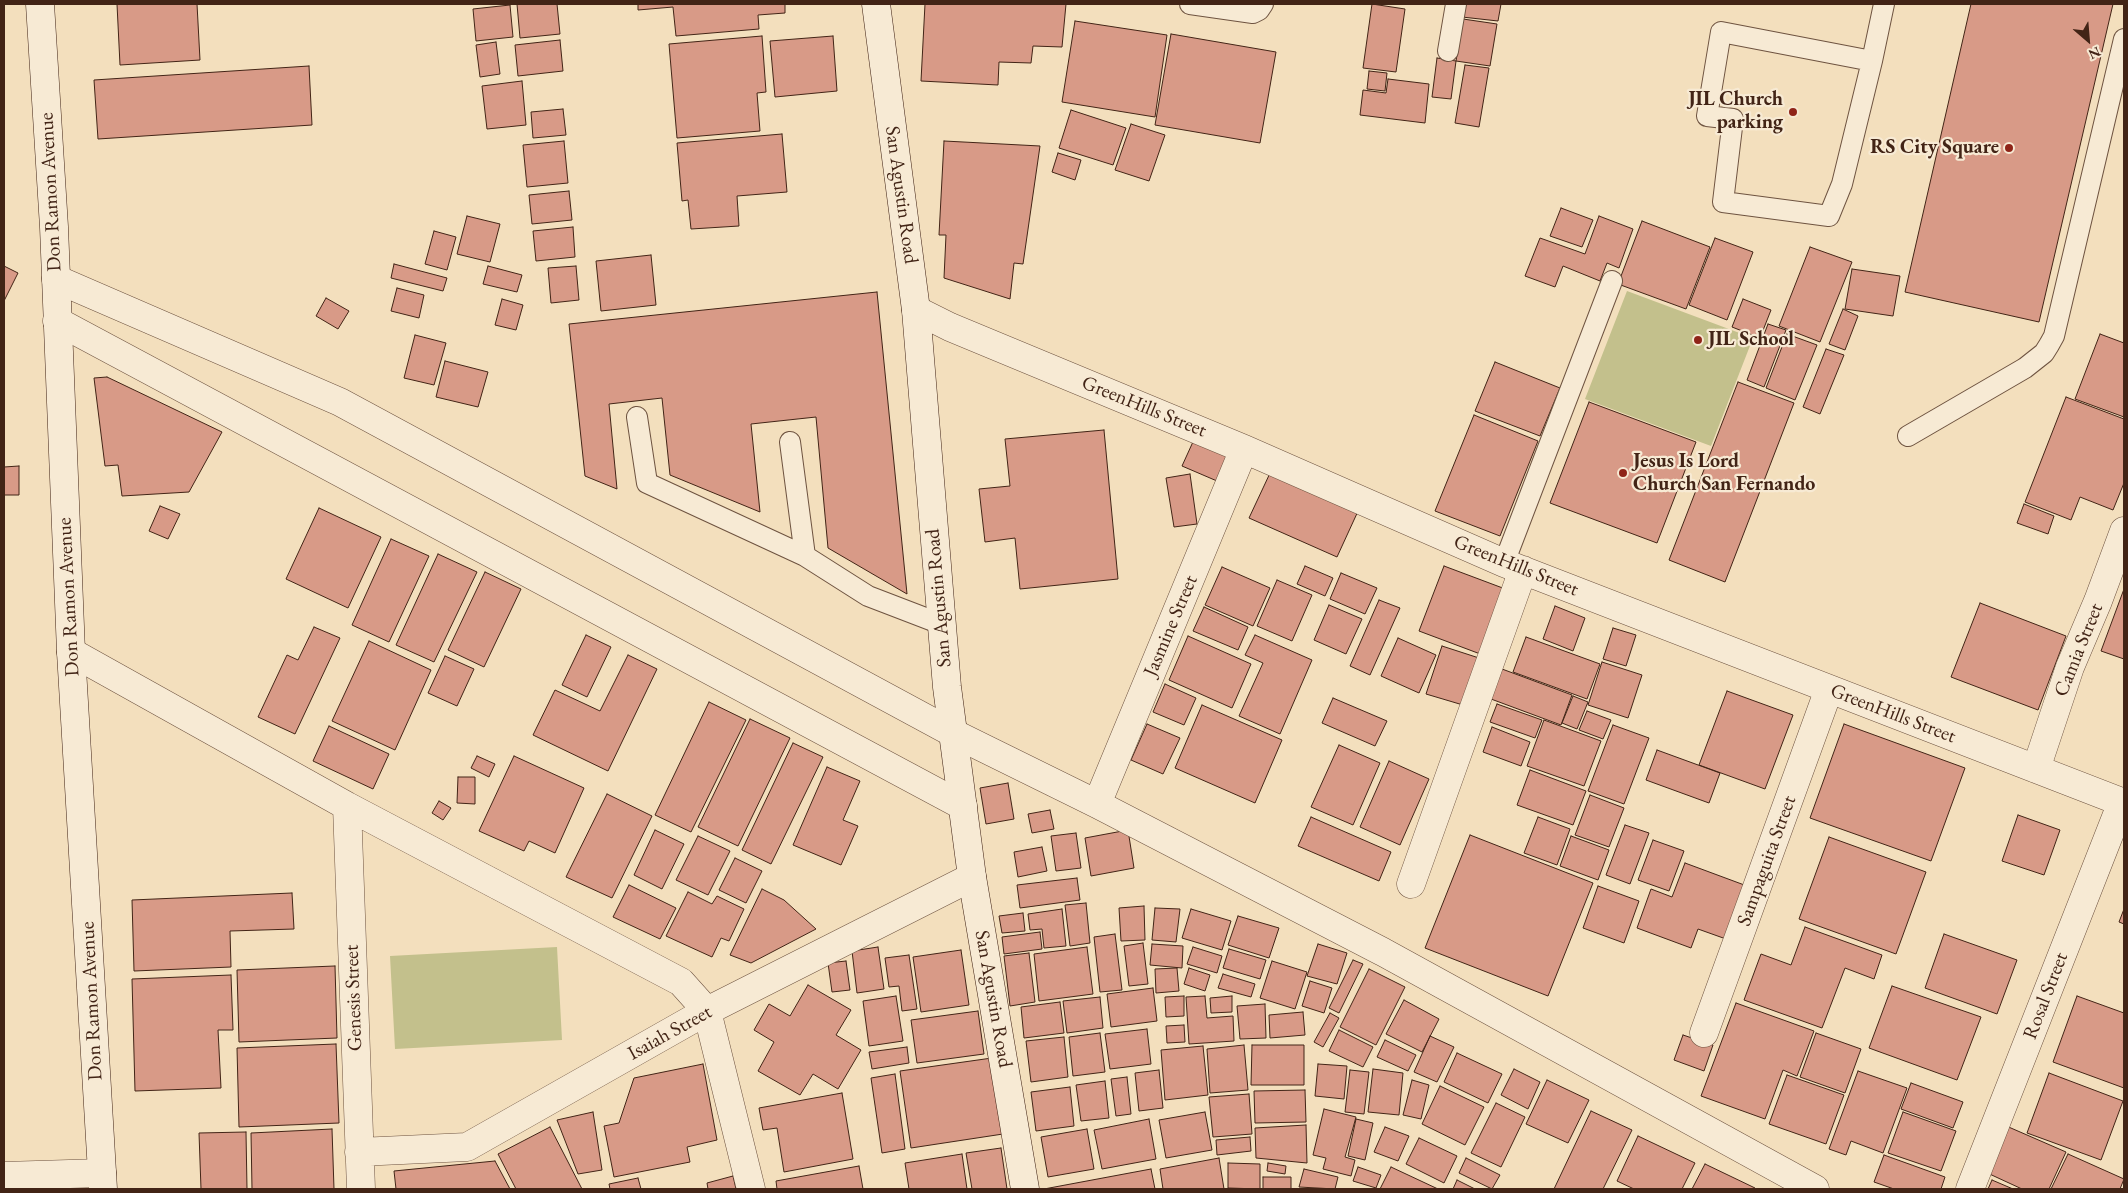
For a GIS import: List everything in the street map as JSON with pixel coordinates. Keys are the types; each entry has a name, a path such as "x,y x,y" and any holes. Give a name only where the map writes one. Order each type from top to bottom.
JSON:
{"street":[{"name":"Don Ramon Avenue","path":"40,4 56,279 71,652 103,1181"},
{"name":"San Agustin Road","path":"876,4 916,310 941,624 953,733 972,877 1025,1189"},
{"path":"56,279 340,402 953,733 1097,804 1383,952 1815,1189"},
{"name":"GreenHills Street","path":"916,310 950,327 1244,449 1513,566 2123,803"},
{"path":"57,321 963,806"},
{"name":"Jasmine Street","path":"1097,804 1244,449"},
{"name":"Camia Street","path":"2036,769 2070,667 2098,601 2124,531"},
{"path":"1411,884 1513,566"},
{"path":"71,652 347,806 681,982 707,1011 751,1189"},
{"name":"Sampaguita Street","path":"1704,1033 1829,689"},
{"name":"Rosal Street","path":"1970,1189 2123,803"},
{"name":"Genesis Street","path":"347,806 361,1189"},
{"name":"Isaiah Street","path":"359,1152 467,1147 707,1011 972,877"},
{"path":"4,1176 103,1181"}],"lane":[{"path":"1190,4 1253,13 1259,10 1263,4"},
{"path":"1448,51 1456,4"},
{"path":"1872,61 1721,32 1707,116 1733,119 1723,202 1829,216 1842,184 1872,61 1884,4"},
{"path":"1908,436 2025,368 2044,352 2054,336 2124,39"},
{"path":"1513,566 1612,281"},
{"path":"637,417 647,483 805,556 868,596 941,624"},
{"path":"790,442 805,556"}],"shaded area":[{"path":"1627,291 1753,338 1711,446 1585,399"},
{"path":"557,947 562,1040 395,1049 390,956"}],"building":[{"path":"117,4 197,4 200,60 120,65"},
{"path":"517,4 557,4 560,34 520,38"},
{"path":"638,4 785,4 785,13 758,15 759,29 676,36 673,7 638,10"},
{"path":"925,4 1066,4 1062,47 1033,46 1031,63 999,62 998,85 921,81"},
{"path":"1372,4 1405,9 1396,72 1363,68"},
{"path":"1464,4 1501,4 1498,21 1462,17"},
{"name":"RS City Square","path":"1971,4 2113,4 2039,322 1905,292"},
{"path":"510,5 513,37 476,41 473,9"},
{"path":"1463,19 1497,24 1490,66 1456,61"},
{"path":"1075,21 1167,35 1155,117 1062,102"},
{"path":"1171,34 1276,52 1260,143 1155,125"},
{"path":"762,36 766,92 757,93 760,131 677,138 669,44"},
{"path":"833,36 837,91 775,97 770,41"},
{"path":"560,40 563,71 518,76 515,45"},
{"path":"496,42 500,74 480,77 476,45"},
{"path":"1437,58 1456,61 1451,99 1432,97"},
{"path":"1465,65 1489,68 1479,127 1455,123"},
{"path":"309,66 312,125 98,139 94,80"},
{"path":"1369,71 1387,73 1385,91 1367,89"},
{"path":"1388,79 1429,84 1425,123 1360,115 1363,90 1386,93"},
{"path":"522,81 526,125 487,129 482,86"},
{"path":"563,109 566,135 533,138 531,112"},
{"path":"1071,110 1126,128 1113,165 1059,148"},
{"path":"1131,124 1165,135 1149,181 1115,170"},
{"path":"782,134 787,192 737,196 739,226 691,229 688,200 682,201 677,143"},
{"path":"564,141 568,183 527,187 523,145"},
{"path":"944,141 1040,146 1023,264 1014,263 1010,299 944,278 946,235 939,235"},
{"path":"1058,153 1081,160 1075,180 1052,172"},
{"path":"569,191 572,220 532,224 529,195"},
{"path":"1561,208 1593,220 1582,247 1550,236"},
{"path":"467,216 500,224 490,262 457,254"},
{"path":"1599,216 1633,229 1619,268 1607,263 1600,281 1563,266 1555,287 1525,276 1540,238 1585,254"},
{"path":"1642,221 1710,247 1686,309 1618,284"},
{"path":"573,227 575,257 536,261 533,231"},
{"path":"434,231 456,237 447,270 425,264"},
{"path":"1715,238 1753,252 1727,320 1689,305"},
{"path":"1810,247 1852,262 1820,342 1779,326"},
{"path":"651,255 656,305 601,311 596,261"},
{"path":"394,264 447,278 443,291 391,278"},
{"path":"4,266 18,273 4,301"},
{"path":"488,266 522,275 517,292 483,284"},
{"path":"576,266 579,300 551,303 548,268"},
{"path":"1852,269 1900,276 1893,316 1845,309"},
{"path":"397,288 424,295 419,318 391,311"},
{"path":"877,292 907,594 828,548 816,417 751,424 760,512 670,475 662,398 609,404 617,489 585,476 569,324"},
{"path":"326,298 349,311 338,329 316,316"},
{"path":"502,299 523,305 516,330 495,325"},
{"path":"1743,299 1771,310 1760,338 1732,327"},
{"path":"1843,309 1858,316 1845,350 1829,344"},
{"path":"1768,324 1786,330 1764,387 1747,380"},
{"path":"1787,334 1817,345 1795,400 1766,388"},
{"path":"2100,334 2124,343 2124,417 2075,399"},
{"path":"415,335 446,343 434,385 404,378"},
{"path":"1826,349 1844,355 1820,414 1803,407"},
{"path":"445,361 488,372 478,407 436,397"},
{"path":"1495,362 1560,388 1540,436 1475,411"},
{"path":"107,377 222,432 189,492 122,496 118,465 105,466 94,378"},
{"path":"1738,382 1794,403 1725,582 1669,560"},
{"path":"2066,397 2124,419 2124,483 2113,510 2080,497 2071,520 2025,502"},
{"name":"Jesus Is Lord Church San Fernando","path":"1589,402 1696,442 1657,543 1550,503"},
{"path":"1474,415 1538,441 1500,536 1435,511"},
{"path":"1104,430 1118,579 1020,589 1015,538 985,542 979,489 1010,486 1005,439"},
{"path":"1197,433 1231,448 1217,481 1182,466"},
{"path":"19,466 19,495 4,495 4,467"},
{"path":"1271,471 1359,509 1337,557 1249,518"},
{"path":"1190,474 1197,524 1174,527 1166,478"},
{"path":"2024,504 2054,516 2048,534 2017,523"},
{"path":"160,506 180,514 168,539 149,531"},
{"path":"319,508 381,537 348,608 286,579"},
{"path":"391,539 429,556 389,642 352,625"},
{"path":"438,554 477,572 434,662 396,645"},
{"path":"1305,566 1333,578 1325,596 1297,584"},
{"path":"1444,566 1508,590 1483,655 1419,631"},
{"path":"1222,567 1270,588 1253,626 1205,605"},
{"path":"485,572 521,589 484,667 448,650"},
{"path":"1341,573 1377,588 1365,614 1330,599"},
{"path":"1277,580 1312,595 1292,641 1257,626"},
{"path":"2124,589 2124,659 2101,651"},
{"path":"1379,600 1400,608 1370,675 1350,666"},
{"path":"1980,603 2066,636 2038,710 1951,677"},
{"path":"1329,605 1362,619 1346,654 1314,640"},
{"path":"1555,606 1585,618 1573,651 1543,639"},
{"path":"1204,607 1248,627 1238,650 1193,631"},
{"path":"314,627 340,638 295,734 258,717 287,655 298,660"},
{"path":"1613,628 1636,635 1626,666 1603,659"},
{"path":"586,635 611,647 587,697 562,685"},
{"path":"1255,635 1312,660 1280,734 1239,716 1263,663 1245,655"},
{"path":"1188,636 1251,664 1232,708 1169,680"},
{"path":"1526,637 1600,664 1587,699 1513,672"},
{"path":"1398,638 1436,655 1419,693 1381,676"},
{"path":"369,641 431,670 395,750 332,721"},
{"path":"1442,646 1479,658 1463,705 1426,694"},
{"path":"628,655 657,669 608,771 533,735 555,690 600,711"},
{"path":"445,656 474,669 457,706 428,693"},
{"path":"1602,662 1642,675 1628,718 1588,705"},
{"path":"1502,669 1572,695 1561,725 1491,699"},
{"path":"1165,684 1196,698 1184,725 1153,712"},
{"path":"1727,691 1793,715 1765,789 1699,765"},
{"path":"1573,696 1588,702 1577,729 1562,723"},
{"path":"1333,698 1387,721 1375,746 1322,723"},
{"path":"709,702 746,720 691,832 655,815"},
{"path":"1497,704 1542,720 1535,738 1490,722"},
{"path":"1202,705 1282,740 1255,803 1175,768"},
{"path":"1587,711 1611,720 1603,739 1579,730"},
{"path":"750,719 790,738 738,846 698,827"},
{"path":"1544,720 1601,741 1584,786 1527,766"},
{"path":"1147,724 1180,738 1163,774 1131,760"},
{"path":"1844,724 1965,768 1931,861 1810,818"},
{"path":"1613,725 1649,738 1624,804 1588,791"},
{"path":"329,726 389,754 373,789 313,761"},
{"path":"1492,727 1530,742 1521,766 1483,752"},
{"path":"793,743 823,757 771,864 742,850"},
{"path":"1339,745 1380,763 1353,825 1311,807"},
{"path":"1657,750 1720,773 1709,803 1646,780"},
{"path":"477,756 495,764 489,777 471,768"},
{"path":"514,756 584,788 555,853 529,841 524,851 479,831"},
{"path":"1389,761 1429,779 1400,845 1360,827"},
{"path":"827,767 860,781 843,820 858,826 841,865 793,845"},
{"path":"1530,770 1586,791 1573,825 1517,805"},
{"path":"458,777 475,777 475,804 457,803"},
{"path":"1008,783 1014,819 986,824 980,788"},
{"path":"607,794 652,816 612,898 566,877"},
{"path":"1590,795 1624,808 1609,847 1575,835"},
{"path":"439,801 451,808 443,820 432,813"},
{"path":"1050,810 1054,829 1032,833 1028,814"},
{"path":"2018,815 2060,830 2044,875 2002,861"},
{"path":"1311,817 1391,852 1379,881 1298,846"},
{"path":"1538,817 1570,829 1557,865 1524,853"},
{"path":"1625,825 1649,833 1630,884 1606,875"},
{"path":"655,830 684,844 662,889 634,875"},
{"path":"1128,830 1134,868 1091,876 1085,838"},
{"path":"1076,833 1081,868 1056,871 1051,836"},
{"path":"1470,835 1593,883 1548,996 1425,948"},
{"path":"698,836 730,851 708,895 676,880"},
{"path":"1571,836 1609,850 1598,880 1560,866"},
{"path":"1829,837 1926,872 1896,954 1799,919"},
{"path":"1653,840 1684,851 1669,891 1638,880"},
{"path":"1042,847 1047,871 1018,877 1014,852"},
{"path":"735,858 762,871 746,903 719,890"},
{"path":"1685,863 1747,886 1726,939 1698,929 1691,948 1637,928 1651,889 1672,897"},
{"path":"1077,878 1080,900 1020,908 1017,885"},
{"path":"629,885 676,908 660,939 613,917"},
{"path":"1598,886 1639,901 1624,943 1583,928"},
{"path":"762,889 784,900 816,929 751,963 730,955"},
{"path":"688,892 712,904 717,896 744,909 729,941 721,938 712,957 666,936"},
{"path":"292,893 294,929 230,931 231,967 134,971 132,900"},
{"path":"1086,903 1090,943 1070,946 1065,905"},
{"path":"1144,906 1145,940 1121,941 1119,908"},
{"path":"1155,908 1180,909 1176,942 1152,940"},
{"path":"1062,909 1066,946 1044,948 1042,929 1030,930 1028,914"},
{"path":"1191,909 1231,921 1222,950 1182,938"},
{"path":"2124,909 2124,924 2119,922"},
{"path":"1023,913 1025,931 1002,933 999,916"},
{"path":"1238,916 1279,928 1269,958 1228,945"},
{"path":"1805,927 1882,955 1874,979 1845,968 1822,1028 1744,1000 1761,954 1791,965"},
{"path":"1040,932 1042,949 1004,954 1002,937"},
{"path":"1115,934 1122,990 1100,992 1094,937"},
{"path":"1944,934 2017,960 1997,1014 1925,988"},
{"path":"1143,943 1148,984 1129,986 1124,946"},
{"path":"1152,944 1183,946 1182,968 1150,965"},
{"path":"1318,944 1347,953 1337,984 1307,976"},
{"path":"878,947 884,989 857,993 852,951"},
{"path":"1087,947 1093,994 1039,1001 1034,954"},
{"path":"1193,947 1222,956 1217,973 1187,964"},
{"path":"1229,949 1266,960 1260,979 1223,968"},
{"path":"961,950 969,1005 921,1012 913,957"},
{"path":"1029,953 1035,1002 1010,1006 1004,956"},
{"path":"909,955 917,1009 902,1011 899,986 889,987 885,958"},
{"path":"1353,960 1363,964 1339,1013 1329,1008"},
{"path":"846,961 850,990 832,992 828,963"},
{"path":"1272,961 1307,972 1295,1009 1260,998"},
{"path":"335,966 337,1038 239,1042 237,970"},
{"path":"1177,968 1179,991 1156,993 1155,969"},
{"path":"1189,968 1210,975 1205,991 1184,984"},
{"path":"1369,969 1405,987 1376,1045 1340,1027"},
{"path":"1223,974 1255,984 1251,997 1218,988"},
{"path":"231,975 233,1030 218,1030 221,1088 135,1091 132,979"},
{"path":"1310,981 1332,988 1324,1013 1302,1006"},
{"path":"808,985 851,1010 836,1035 861,1050 838,1089 813,1074 800,1095 758,1071 774,1042 754,1030 769,1004 790,1016"},
{"path":"1892,986 1981,1017 1957,1080 1869,1048"},
{"path":"1153,988 1157,1021 1111,1027 1107,994"},
{"path":"896,996 903,1041 869,1046 863,1001"},
{"path":"1184,996 1184,1016 1166,1017 1165,997"},
{"path":"1205,996 1207,1018 1233,1016 1234,1041 1189,1044 1186,997"},
{"path":"1232,996 1232,1012 1211,1013 1210,998"},
{"path":"2077,996 2124,1013 2124,1088 2053,1062"},
{"path":"1100,997 1103,1028 1067,1033 1063,1001"},
{"path":"1404,1000 1439,1019 1422,1052 1386,1034"},
{"path":"1060,1002 1064,1033 1024,1038 1021,1007"},
{"path":"1736,1003 1814,1031 1797,1076 1783,1070 1765,1119 1701,1096"},
{"path":"1265,1004 1266,1038 1240,1039 1237,1006"},
{"path":"978,1011 984,1054 917,1063 911,1020"},
{"path":"1303,1012 1305,1035 1270,1038 1269,1015"},
{"path":"1330,1013 1339,1018 1323,1047 1314,1042"},
{"path":"1184,1025 1185,1042 1167,1043 1166,1026"},
{"path":"1147,1029 1151,1064 1110,1069 1105,1034"},
{"path":"1339,1030 1373,1047 1363,1067 1329,1051"},
{"path":"1100,1033 1105,1072 1073,1076 1069,1037"},
{"path":"1816,1033 1861,1049 1845,1093 1800,1077"},
{"path":"1683,1035 1713,1045 1704,1071 1674,1060"},
{"path":"1430,1036 1454,1047 1437,1082 1414,1072"},
{"path":"1064,1037 1068,1077 1031,1082 1026,1041"},
{"path":"1385,1040 1416,1055 1408,1071 1377,1057"},
{"path":"336,1044 339,1123 239,1127 237,1048"},
{"path":"1244,1045 1248,1090 1210,1093 1207,1049"},
{"path":"1252,1045 1304,1045 1304,1085 1251,1085"},
{"path":"1203,1046 1208,1095 1165,1100 1161,1050"},
{"path":"907,1047 909,1063 872,1069 869,1052"},
{"path":"1457,1053 1502,1074 1488,1103 1444,1082"},
{"path":"992,1058 1003,1134 911,1148 900,1071"},
{"path":"703,1064 717,1140 687,1147 690,1162 614,1177 604,1126 619,1123 634,1078"},
{"path":"1318,1064 1347,1066 1344,1099 1315,1096"},
{"path":"1373,1069 1403,1073 1399,1115 1368,1112"},
{"path":"1514,1069 1540,1082 1528,1109 1501,1095"},
{"path":"1159,1070 1163,1108 1139,1111 1135,1073"},
{"path":"1350,1070 1369,1072 1364,1114 1345,1112"},
{"path":"1858,1071 1907,1088 1883,1153 1851,1141 1846,1155 1829,1149"},
{"path":"2049,1073 2123,1101 2101,1160 2027,1133"},
{"path":"895,1074 905,1149 882,1153 871,1078"},
{"path":"1787,1075 1844,1095 1826,1144 1769,1124"},
{"path":"1127,1077 1131,1114 1116,1116 1111,1079"},
{"path":"1412,1080 1429,1085 1421,1119 1403,1115"},
{"path":"1547,1080 1589,1100 1568,1143 1526,1124"},
{"path":"1105,1081 1109,1118 1081,1121 1076,1085"},
{"path":"1911,1083 1963,1102 1953,1128 1901,1109"},
{"path":"1440,1086 1484,1107 1465,1145 1422,1124"},
{"path":"1070,1087 1074,1126 1036,1131 1031,1092"},
{"path":"1305,1090 1306,1122 1255,1123 1254,1091"},
{"path":"842,1093 853,1159 784,1172 777,1128 763,1130 759,1108"},
{"path":"1249,1094 1252,1134 1213,1137 1209,1097"},
{"path":"1496,1103 1525,1117 1501,1167 1471,1153"},
{"path":"1324,1109 1356,1117 1345,1157 1355,1160 1351,1176 1323,1169 1326,1158 1313,1155"},
{"path":"1591,1111 1632,1130 1603,1189 1554,1189"},
{"path":"593,1112 602,1170 578,1174 557,1120"},
{"path":"1205,1112 1212,1150 1166,1158 1159,1120"},
{"path":"1903,1112 1956,1131 1941,1171 1888,1153"},
{"path":"1149,1119 1156,1159 1102,1169 1094,1130"},
{"path":"1356,1119 1373,1123 1365,1160 1348,1156"},
{"path":"1306,1125 1307,1163 1256,1158 1255,1128"},
{"path":"2004,1125 2066,1152 2049,1189 2022,1189 1983,1171"},
{"path":"550,1127 582,1189 516,1189 498,1154"},
{"path":"1385,1127 1409,1136 1398,1161 1374,1152"},
{"path":"332,1129 334,1189 252,1189 251,1133"},
{"path":"1087,1129 1094,1169 1048,1177 1041,1137"},
{"path":"246,1132 247,1189 201,1189 199,1133"},
{"path":"1638,1136 1695,1163 1682,1189 1634,1189 1617,1181"},
{"path":"1250,1137 1251,1151 1217,1155 1216,1140"},
{"path":"1419,1138 1457,1156 1444,1183 1406,1164"},
{"path":"1001,1148 1007,1189 972,1189 966,1153"},
{"path":"962,1154 967,1189 909,1189 905,1163"},
{"path":"2068,1154 2124,1179 2120,1189 2051,1189"},
{"path":"1884,1155 1945,1177 1941,1189 1894,1189 1874,1182"},
{"path":"1219,1158 1224,1189 1163,1189 1160,1169"},
{"path":"1466,1158 1500,1175 1492,1189 1459,1173"},
{"path":"495,1161 510,1189 396,1189 394,1171"},
{"path":"1228,1163 1260,1164 1260,1189 1228,1188"},
{"path":"1268,1163 1286,1166 1285,1174 1267,1171"},
{"path":"1705,1164 1755,1188 1692,1189"},
{"path":"859,1166 863,1189 777,1189 776,1181"},
{"path":"1358,1167 1381,1175 1376,1188 1353,1181"},
{"path":"1391,1167 1438,1189 1380,1189"},
{"path":"1151,1169 1155,1189 1044,1189"},
{"path":"1304,1169 1338,1177 1335,1189 1299,1187"},
{"path":"733,1176 736,1189 708,1189 707,1183"},
{"path":"1263,1177 1291,1177 1291,1189 1263,1189"},
{"path":"638,1178 641,1189 610,1189 609,1184"},
{"path":"1457,1180 1475,1189 1453,1189"},
{"path":"1992,1180 2013,1189 1988,1189"}],"place":[{"name":"JIL Church parking","path":"1793,112"},
{"name":"RS City Square","path":"2009,148"},
{"name":"JIL School","path":"1698,340"},
{"name":"Jesus Is Lord Church San Fernando","path":"1623,473"}]}
